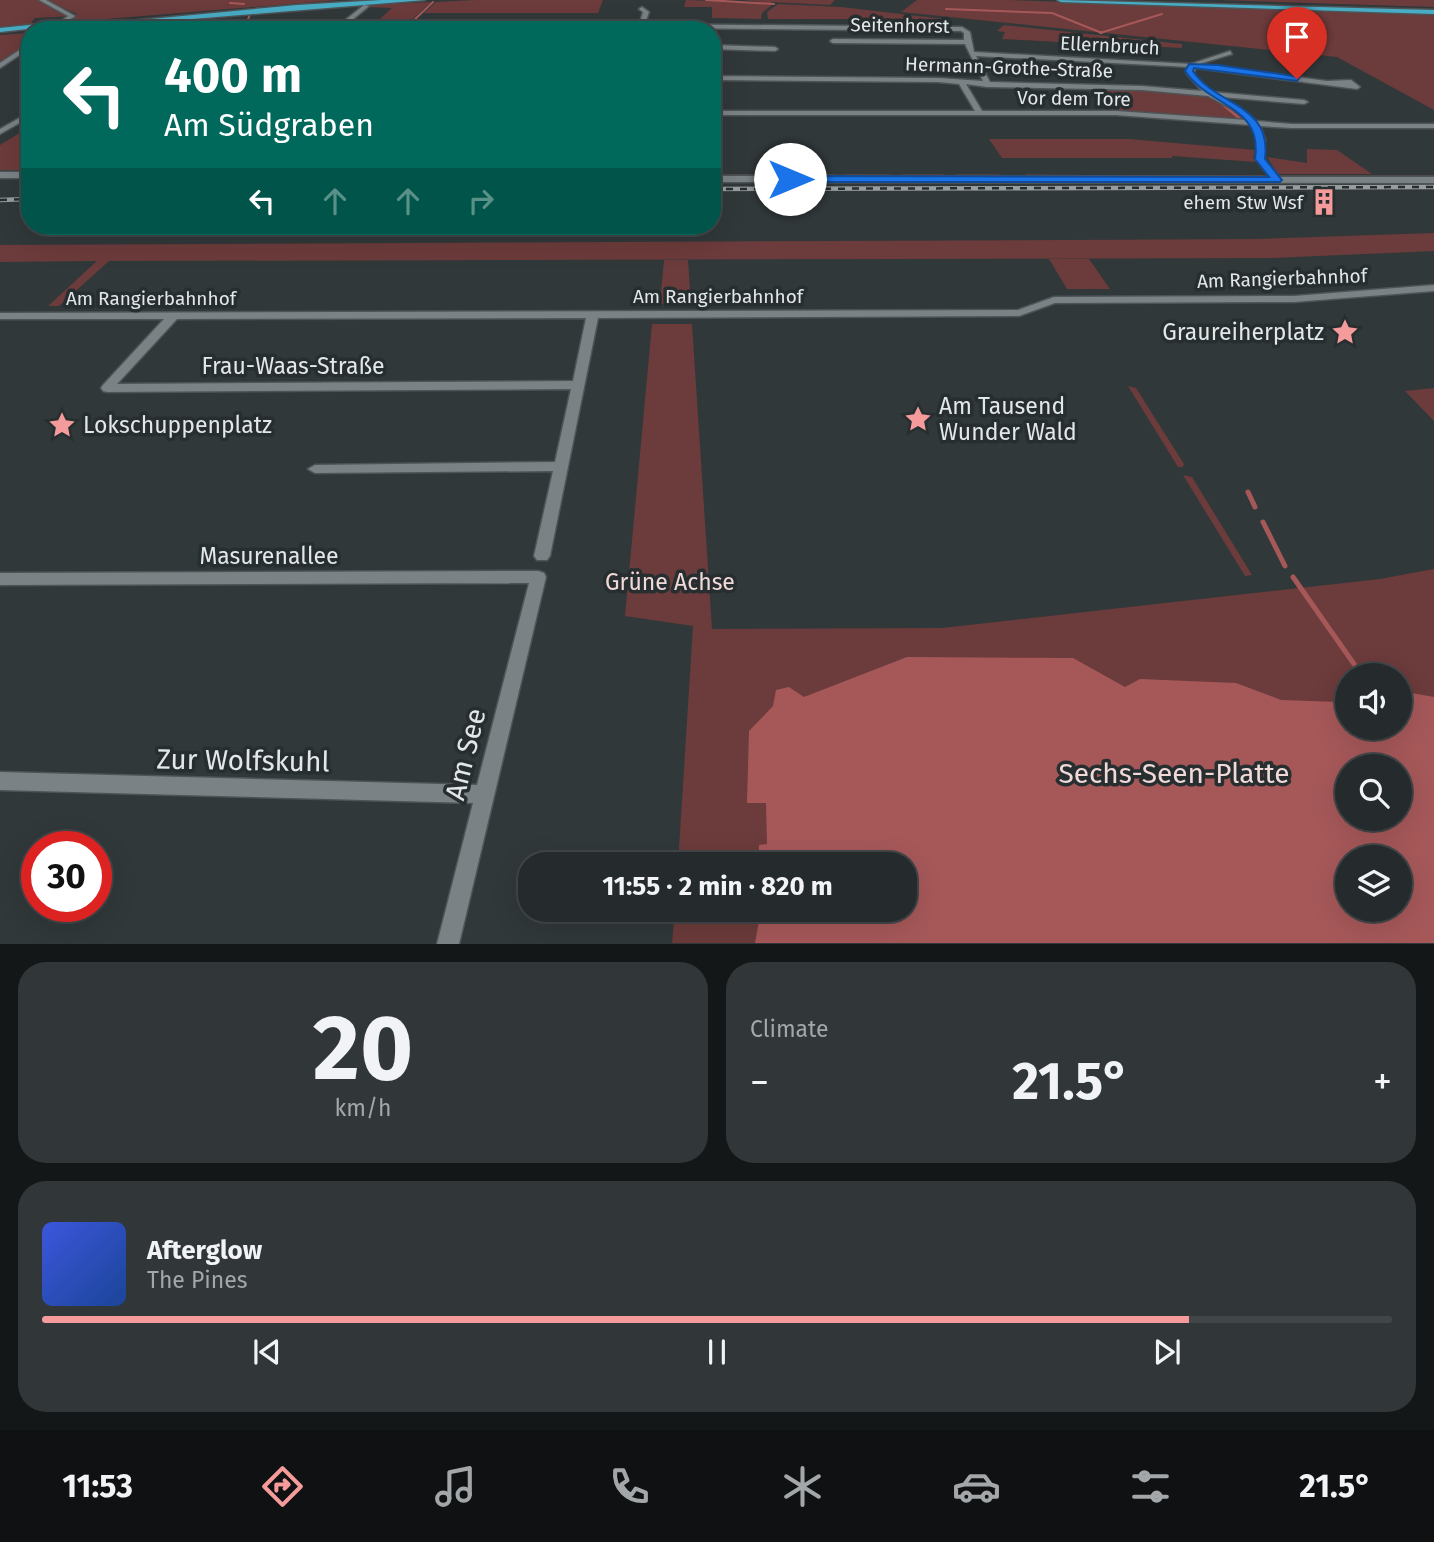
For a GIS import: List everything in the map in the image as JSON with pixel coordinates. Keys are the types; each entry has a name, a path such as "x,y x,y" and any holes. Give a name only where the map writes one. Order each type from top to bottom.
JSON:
{"highway":[{"path":"86,21 356,0"},
{"path":"88,21 421,0"},
{"path":"1061,0 1434,10"},
{"path":"1168,0 1434,10"},
{"path":"0,32 21,30"},
{"path":"0,32 21,31"}],"street":[{"path":"42,0 72,21"},
{"path":"347,21 366,6"},
{"path":"642,9 646,12 644,21"},
{"path":"721,26 966,30 967,42 985,73 987,85"},
{"name":"Seitenhorst","path":"833,41 967,42"},
{"path":"721,47 775,48"},
{"path":"0,66 21,51"},
{"name":"Ellernbruch","path":"972,54 1192,66 1329,82"},
{"path":"1230,54 1202,60 1192,66 1189,71 1191,77 1238,109 1256,125 1262,141 1260,159 1277,180"},
{"path":"15,55 21,55"},
{"name":"Hermann-Grothe-Straße","path":"721,78 1142,88 1304,102"},
{"path":"961,82 980,113"},
{"name":"Vor dem Tore","path":"721,113 1116,113 1256,125 1434,127"},
{"path":"0,139 3,133 21,120"},
{"path":"3,133 21,128"},
{"path":"0,175 21,175"},
{"path":"721,179 1434,180"},
{"name":"Am Rangierbahnhof","path":"0,316 1019,313 1055,300 1294,299 1434,288"},
{"path":"542,556 593,313"},
{"name":"Frau-Waas-Straße","path":"174,315 107,388 578,385"},
{"path":"315,469 561,466"},
{"name":"Masurenallee","path":"0,579 538,577"},
{"name":"Am See","path":"448,943 538,577"},
{"name":"Zur Wolfskuhl","path":"0,781 484,794"}],"green space":[{"path":"0,0 37,0 73,16 35,18 33,21 21,21 21,26 0,28"},
{"path":"46,0 339,0 70,21 77,14"},
{"path":"603,0 598,13 424,13 436,2"},
{"path":"686,0 768,3 743,0 835,0 830,5 771,2 773,4 762,13 761,19 712,18 712,7 684,7"},
{"path":"917,0 1009,0 1434,14 1434,110 1337,57 901,12"},
{"path":"1218,0 1434,0 1434,7"},
{"path":"431,2 410,21 378,21 392,8 367,7"},
{"path":"778,4 841,7 944,19 768,19 767,12"},
{"path":"1004,25 1182,44 1182,48 1002,39 1005,32 997,31"},
{"path":"21,34 21,48 0,63 0,35"},
{"path":"1098,88 1207,94 1233,109 1247,122 1122,112"},
{"path":"21,134 21,170 0,170 0,145"},
{"path":"989,139 1129,139 1255,150 1253,158 1256,162 1172,156 1002,158"},
{"path":"1307,149 1337,150 1372,174 1278,174 1267,157 1307,163"},
{"path":"1434,233 1434,251 1272,258 109,261 59,306 48,306 97,261 0,262 0,245 1259,239"},
{"path":"1049,259 1089,259 1110,289 1067,289"},
{"path":"664,260 688,260 691,304 660,304"},
{"name":"Sechs-Seen-Platte","path":"652,324 692,324 712,629 942,628 1380,579 1434,569 1434,943 672,943 674,922 917,922 917,852 679,852 693,626 625,616"},
{"path":"1128,386 1136,388 1184,464 1183,467 1178,467"},
{"path":"1434,388 1434,421 1405,391"},
{"path":"1183,475 1192,477 1252,575 1245,576"}],"shaded area":[{"name":"Sechs-Seen-Platte","path":"907,657 1073,658 1125,687 1140,679 1236,683 1281,700 1335,702 1335,740 1412,740 1412,693 1434,697 1434,943 755,943 759,922 917,922 917,852 759,852 759,845 767,844 766,803 747,803 749,731 773,706 776,690 789,687 804,697"}],"waterway":[{"path":"706,0 774,4"},
{"path":"413,21 433,2"},
{"path":"230,3 244,4"},
{"path":"946,9 1052,13 1101,33"},
{"path":"247,21 250,14"},
{"path":"1101,33 1162,14"},
{"path":"1221,103 1244,122"},
{"path":"721,176 784,176"},
{"path":"796,176 835,176"},
{"path":"846,176 890,176"},
{"path":"903,176 944,176"},
{"path":"956,176 1000,176"},
{"path":"1026,176 1263,177"},
{"path":"1279,177 1434,177"},
{"path":"1248,492 1255,507"},
{"path":"1263,522 1285,566"},
{"path":"1293,577 1353,663"}],"railway":[{"path":"721,189 1434,187"},
{"path":"0,200 21,199"}],"place":[{"name":"ehem Stw Wsf","path":"1324,202"},
{"name":"Graureiherplatz","path":"1345,332"},
{"name":"Am Tausend Wunder Wald","path":"918,419"},
{"name":"Lokschuppenplatz","path":"62,425"}],"route":[{"path":"790,179 1277,180 1264,168 1260,159 1263,146 1256,125 1238,109 1199,85 1189,71 1192,66 1218,67 1297,79"}],"park label":[{"name":"Grüne Achse","path":"670,582"}]}
